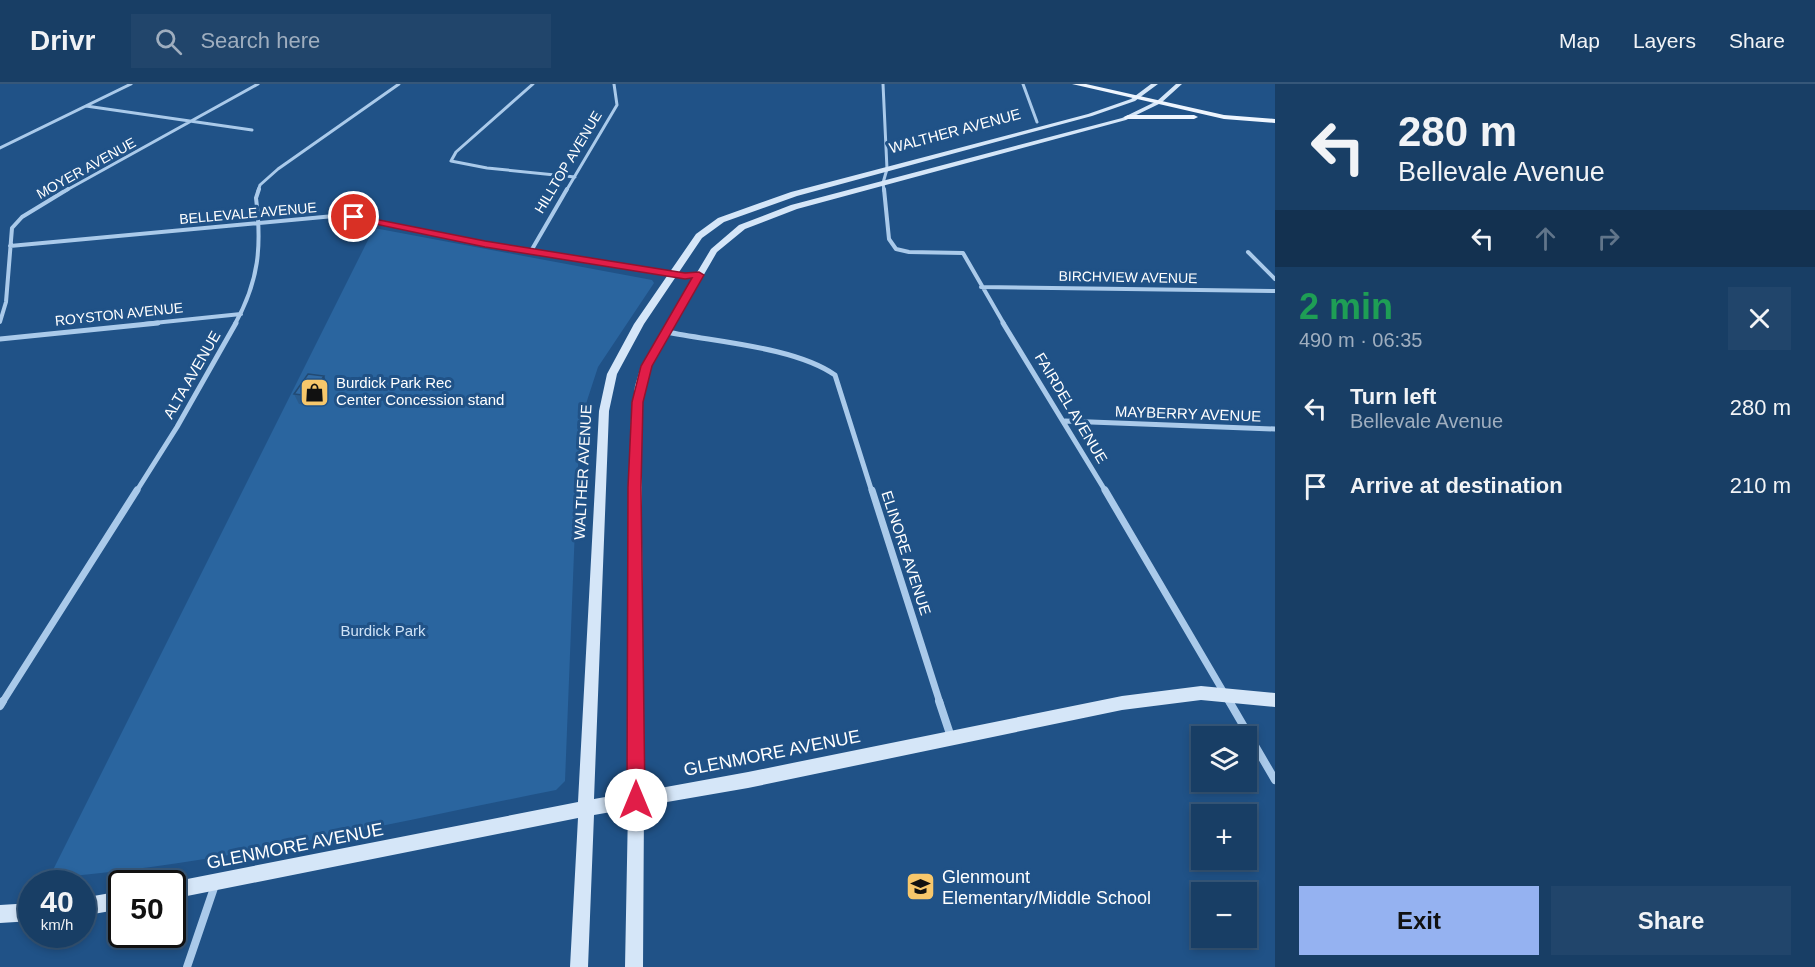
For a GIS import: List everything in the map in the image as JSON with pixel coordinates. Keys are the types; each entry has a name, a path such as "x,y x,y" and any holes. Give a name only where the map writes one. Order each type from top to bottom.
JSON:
{"main road":[{"path":"1076,84 1224,117"},
{"name":"WALTHER AVENUE","path":"579,967 604,411 612,374 626,345 699,236 722,220 758,206 887,169 1090,115 1137,98 1155,84"},
{"path":"634,967 636,418 646,366 699,275 714,251 742,227 794,207 1128,117 1159,102 1179,84"},
{"path":"1128,117 1224,117 1275,121"},
{"name":"GLENMORE AVENUE","path":"186,888 489,830 585,809 952,740 1122,703 1201,693 1223,693 1275,700"},
{"path":"0,914 18,913"}],"street":[{"path":"0,148 131,84"},
{"name":"MOYER AVENUE","path":"0,322 6,302 12,228 22,217 258,84"},
{"name":"ALTA AVENUE","path":"0,706 182,418 241,314 253,286 257,267 259,222 257,189 264,180 399,84"},
{"path":"533,84 456,152 451,161 487,168 575,177"},
{"name":"HILLTOP AVENUE","path":"531,251 617,105 614,84"},
{"name":"FAIRDEL AVENUE","path":"883,84 887,169 883,183 889,239 896,249 909,252 963,253 981,287 1065,421 1275,780"},
{"path":"1023,84 1037,122"},
{"path":"86,106 252,130"},
{"name":"BELLEVALE AVENUE","path":"10,246 334,216 354,217 531,251 685,276 699,275"},
{"path":"1248,252 1275,279"},
{"name":"BIRCHVIEW AVENUE","path":"981,287 1275,291"},
{"name":"ROYSTON AVENUE","path":"0,339 241,314"},
{"name":"ELINORE AVENUE","path":"667,332 797,358 829,369 835,375 952,740"},
{"name":"MAYBERRY AVENUE","path":"1065,421 1275,429"},
{"path":"187,967 216,882"}],"green space":[{"name":"Burdick Park","path":"374,228 652,280 654,283 598,367 583,413 577,477 565,781 556,790 240,853 127,870 108,870 108,872 96,874 96,870 53,870"}],"building":[{"path":"308,374 324,376 311,396 294,394"}],"place":[{"name":"Burdick Park Rec Center Concession stand","path":"315,392"},
{"name":"Glenmount Elementary/Middle School","path":"921,887"}],"route":[{"path":"354,217 485,244 685,276 699,275 646,366 637,402 636,800"}]}
